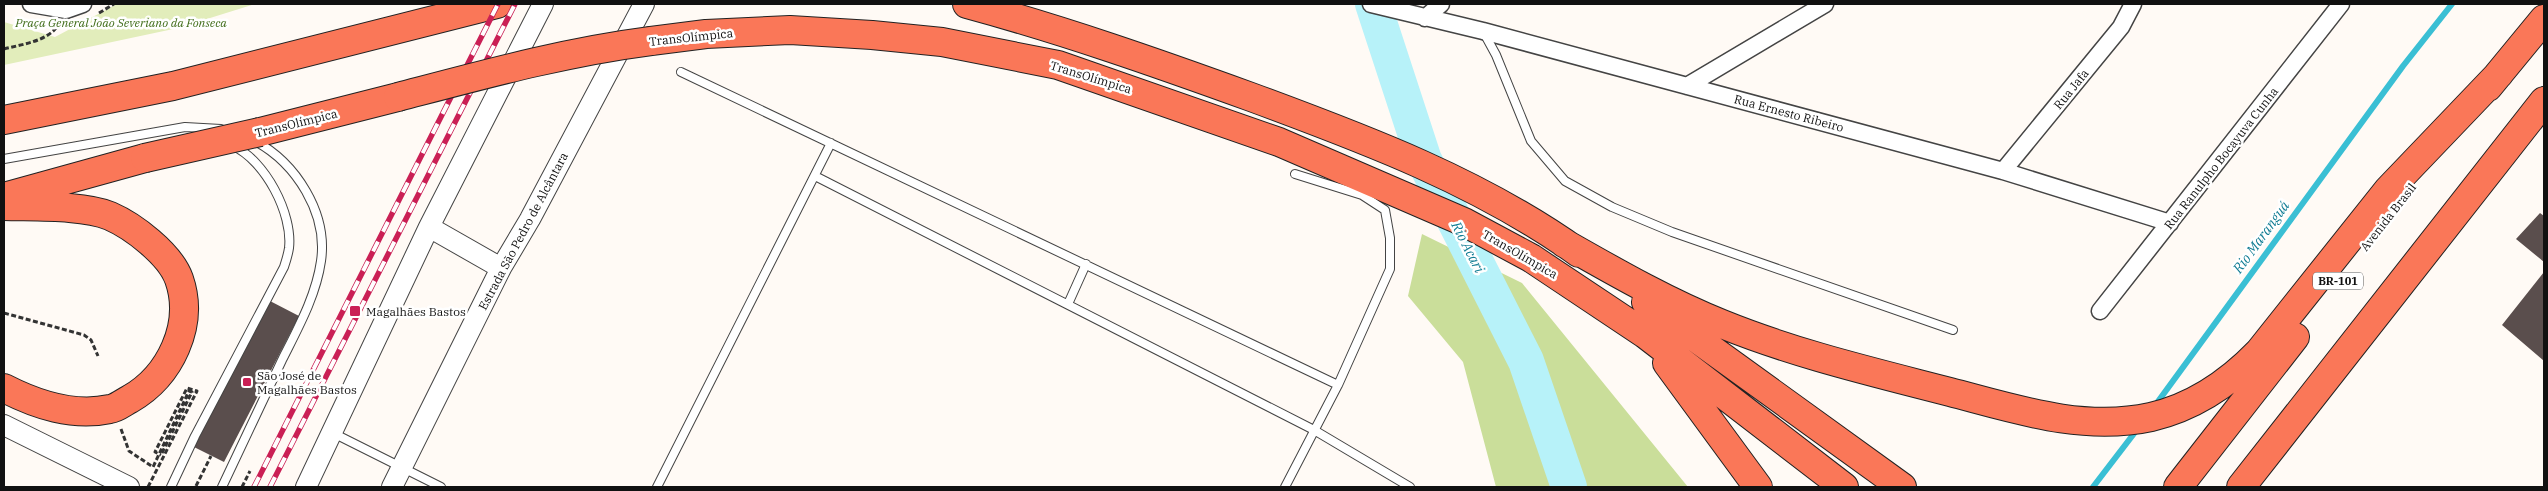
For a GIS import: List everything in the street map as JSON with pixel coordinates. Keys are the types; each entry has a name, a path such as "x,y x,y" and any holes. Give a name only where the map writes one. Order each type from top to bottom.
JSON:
{"highway":[{"path":"4,120 173,86 497,4"},
{"path":"967,4 1045,25 1144,58 1356,135 1456,180 1633,282 1739,330 1810,356 2063,420 2111,422 2150,417 2179,408 2211,393 2241,371 2259,352 2388,190 2498,74"},
{"name":"Avenida Brasil","path":"2178,487 2498,74 2544,19"},
{"name":"TransOlímpica","path":"4,197 145,158 260,132 523,65 614,46 706,34 790,30 942,42 1058,65 1114,83 1279,142 1464,222 1531,258 1588,294 1645,334 1844,487"},
{"path":"2242,487 2544,101"},
{"path":"4,206 73,209 108,215 139,232 162,254 179,278 184,309 183,328 176,348 157,379 136,395 112,409 78,413 29,401 4,388"},
{"path":"1560,240 1898,485"},
{"path":"1645,334 1758,487"}],"street":[{"path":"31,4 66,10 83,4"},
{"path":"306,487 429,227 542,4"},
{"name":"Estrada São Pedro de Alcântara","path":"392,487 501,268 530,219 644,4"},
{"name":"Rua Ernesto Ribeiro","path":"1371,4 1483,31 2004,171 2170,223"},
{"path":"1424,18 1441,4"},
{"path":"1687,86 1825,4"},
{"name":"Rua Jafa","path":"2004,171 2121,27 2133,4"},
{"name":"Rua Ranulpho Bocayuva Cunha","path":"2100,312 2336,6"},
{"path":"429,227 501,268"},
{"path":"4,425 129,487"}],"lane":[{"path":"1483,31 1496,55 1531,141 1565,182 1612,207 1672,232 1953,330"},
{"path":"681,72 1338,384"},
{"name":"TransOlímpica","path":"4,159 185,126 220,129 252,139 274,151 295,174 310,198 320,228 321,259 313,294 222,487"},
{"name":"TransOlímpica","path":"171,487 195,436 284,267 290,247 282,203 269,179 255,162 237,147 185,126"},
{"path":"657,487 832,143"},
{"path":"1285,487 1338,384 1390,269 1390,238 1385,210 1362,195 1295,174"},
{"path":"815,176 1314,430 1410,487"},
{"path":"1068,304 1086,264"},
{"path":"333,433 441,487"}],"path":[{"path":"4,49 45,37 57,27 66,10"},
{"path":"4,312 84,335 91,340 98,356"},
{"path":"119,424 129,451 153,467 189,391 192,392 161,455 155,452 187,388 197,391 148,487"},
{"path":"196,486 211,456"},
{"path":"242,487 250,471"}],"green space":[{"name":"Praça General João Severiano da Fonseca","path":"117,4 255,4 178,28 4,65 4,22 55,37"},
{"path":"1422,234 1522,283 1688,487 1496,487 1463,362 1408,296"}],"building":[{"path":"2540,213 2544,216 2544,262 2516,239"},
{"path":"2544,272 2544,361 2502,325"},
{"name":"São José de Magalhães Bastos","path":"270,301 299,316 224,462 194,447"}],"waterway":[{"name":"Rio Acari","path":"1373,4 1424,160 1526,361 1569,487"},
{"name":"Rio Maranguá","path":"2154,407 2403,66 2452,4"},
{"name":"Rio Maranguá","path":"2093,487 2139,427"}],"railway":[{"path":"254,487 498,4"},
{"path":"270,487 515,4"}],"place":[{"name":"Magalhães Bastos","path":"355,311"},
{"name":"São José de Magalhães Bastos","path":"247,382"}]}
